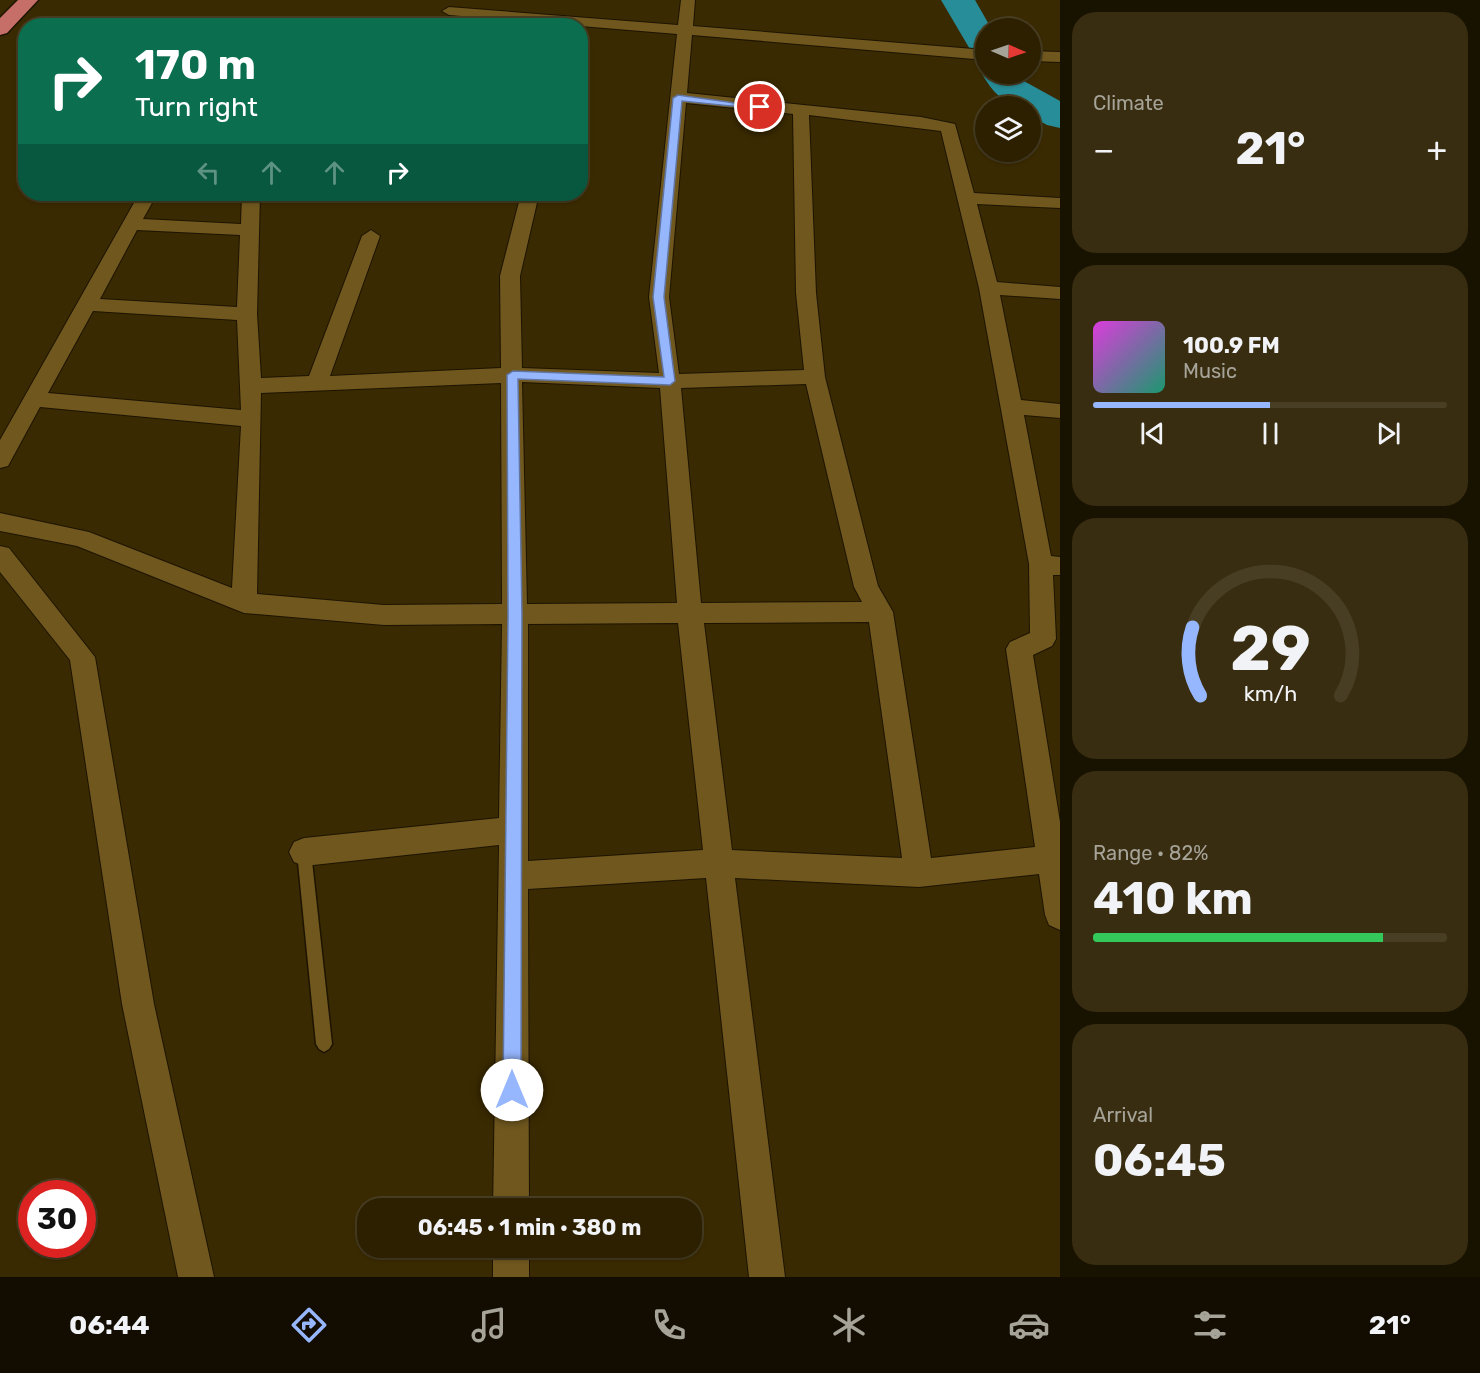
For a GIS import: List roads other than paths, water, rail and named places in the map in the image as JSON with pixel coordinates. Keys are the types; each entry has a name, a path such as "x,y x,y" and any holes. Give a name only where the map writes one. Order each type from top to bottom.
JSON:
{"highway":[{"path":"0,29 29,0"}],"street":[{"path":"688,0 658,297 670,381 690,615 767,1277"},
{"path":"451,5 563,18"},
{"path":"588,21 944,54 975,55"},
{"path":"1041,56 1060,57"},
{"path":"678,98 921,122 949,128 989,288 1012,407 1050,565 1043,639 1019,649 1055,860 1060,915"},
{"path":"801,111 806,293 815,377 867,587 880,612 919,873"},
{"path":"968,198 1060,203"},
{"path":"0,460 144,201"},
{"path":"244,603 252,419 247,314 251,201"},
{"path":"511,1198 515,615 510,276 528,201"},
{"path":"132,224 249,230"},
{"path":"317,383 370,236"},
{"path":"989,288 1060,293"},
{"path":"85,304 247,314"},
{"path":"251,386 513,375 670,381 815,377"},
{"path":"35,399 252,419"},
{"path":"1012,407 1060,411"},
{"path":"0,522 81,538 244,603 384,615 690,615 880,612"},
{"path":"0,555 82,657 138,1004 196,1277"},
{"path":"304,852 513,830"},
{"path":"513,876 719,863 919,873 1055,860"},
{"path":"511,1258 511,1277"}],"lane":[{"path":"304,852 324,1044"}],"waterway":[{"path":"958,0 975,30"},
{"path":"1006,84 1060,117"}]}
